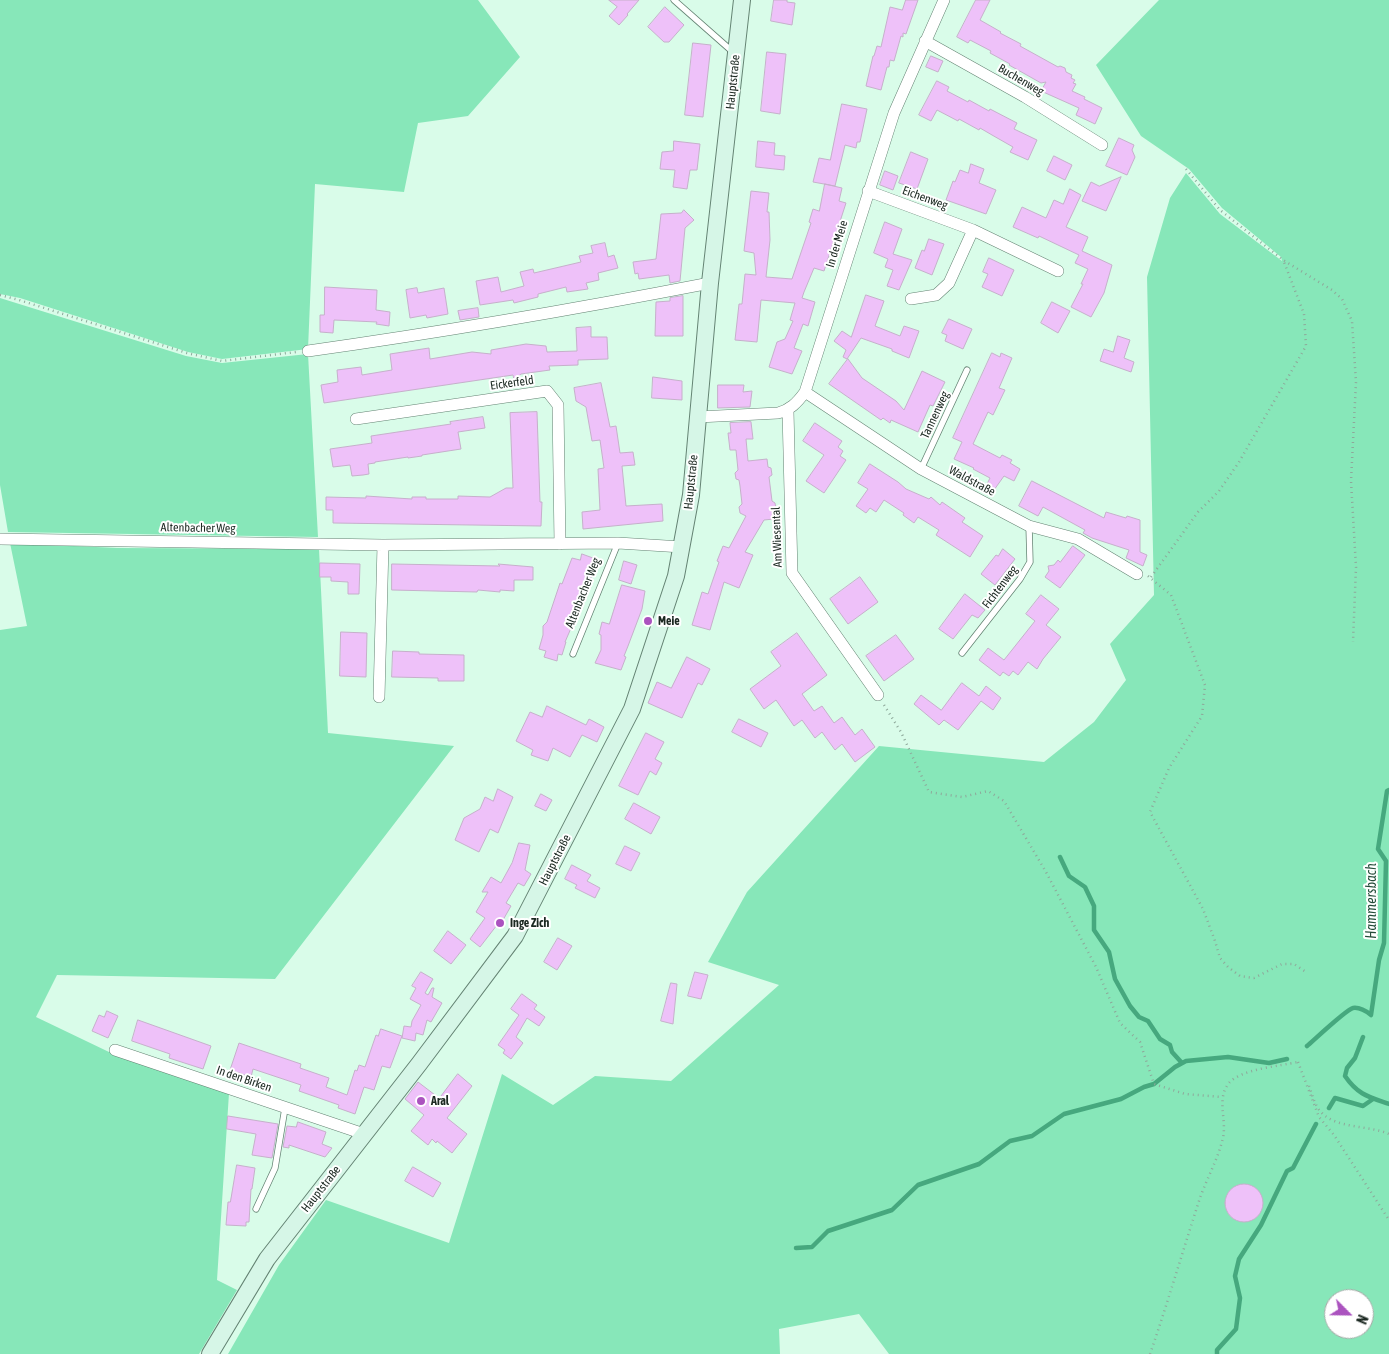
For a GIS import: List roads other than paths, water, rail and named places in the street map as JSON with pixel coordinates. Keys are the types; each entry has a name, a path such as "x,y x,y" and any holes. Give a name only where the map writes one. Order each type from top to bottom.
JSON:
{"main road":[{"name":"Hauptstraße","path":"210,1354 267,1259 420,1064 515,936 632,709 676,576 691,495 710,283 742,0"}],"street":[{"name":"In der Meie","path":"788,411 804,392 894,113 944,0"},
{"name":"Buchenweg","path":"925,41 1025,97 1102,146"},
{"name":"Eichenweg","path":"868,191 973,230 1058,270"},
{"path":"911,299 936,295 949,282 973,230"},
{"path":"308,351 410,337 542,315 710,283"},
{"name":"Eickerfeld","path":"356,419 547,391 558,405 560,544"},
{"name":"Waldstraße","path":"804,392 921,469 1029,526 1078,538 1137,574"},
{"path":"698,418 778,414 788,411"},
{"name":"Am Wiesental","path":"788,411 792,573 878,695"},
{"name":"Altenbacher Weg","path":"0,539 383,545 618,543 682,547"},
{"path":"379,697 383,545"},
{"name":"In den Birken","path":"115,1050 364,1134"}],"lane":[{"path":"674,0 736,55"},
{"name":"Tannenweg","path":"921,469 967,370"},
{"name":"Fichtenweg","path":"962,653 1020,579 1030,562 1029,526"},
{"name":"Altenbacher Weg","path":"573,654 618,543"},
{"path":"256,1209 276,1168 285,1108"}],"waterway":[{"name":"Hammersbach","path":"1307,1046 1353,1008 1360,1009 1371,1015 1379,960 1384,943 1386,861 1378,849 1387,791 1389,790"},
{"path":"1060,857 1069,876 1085,887 1094,906 1094,930 1109,952 1115,979 1130,1006 1139,1017 1148,1021 1160,1039 1170,1045 1172,1052 1182,1063"},
{"name":"Hammersbach","path":"1363,1037 1355,1058 1347,1068 1345,1076 1359,1091 1389,1104"},
{"path":"796,1248 812,1247 828,1231 892,1210 918,1185 979,1164 1010,1141 1032,1136 1064,1114 1121,1099 1154,1084 1175,1067 1186,1061 1228,1057 1269,1063 1287,1059"},
{"path":"1329,1108 1335,1098 1363,1106 1373,1099"},
{"path":"1217,1354 1217,1350 1236,1329 1240,1298 1235,1276 1239,1259 1261,1225 1287,1171 1293,1168 1316,1124"}],"place":[{"name":"Meie","path":"648,621"},
{"name":"Inge Zich","path":"500,923"},
{"name":"Aral","path":"421,1101"}]}
